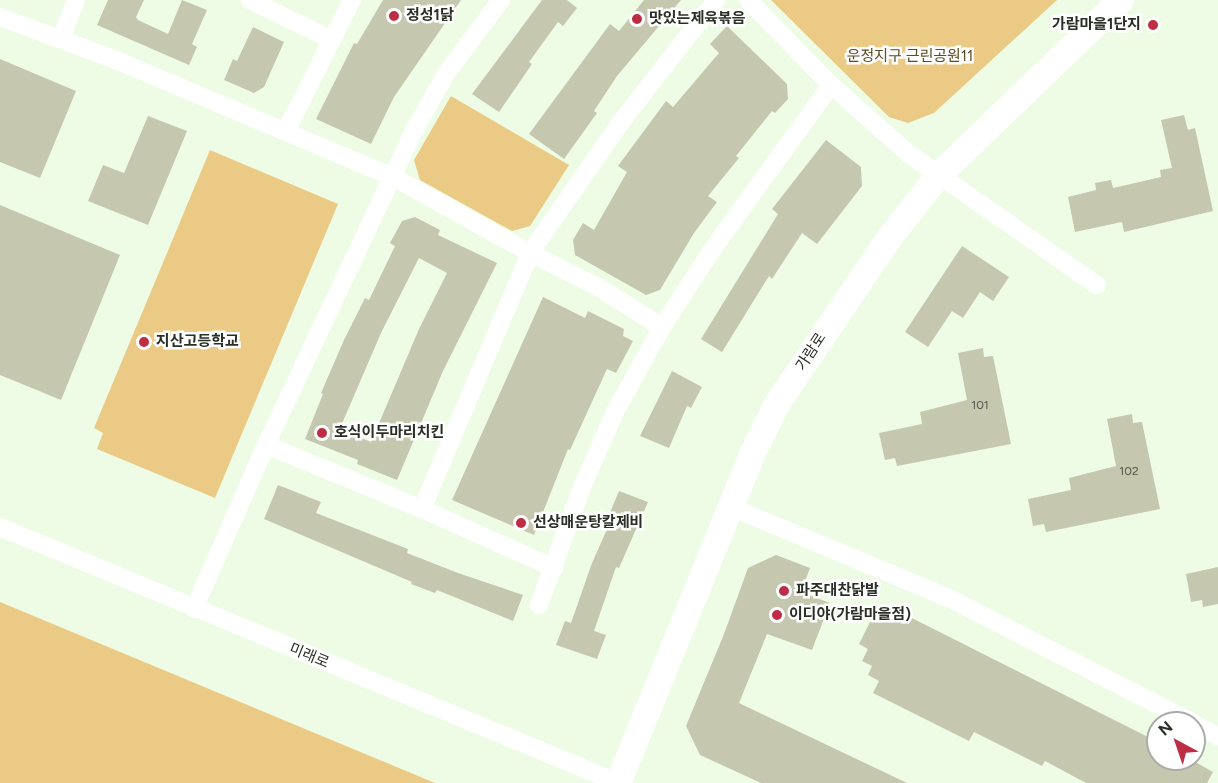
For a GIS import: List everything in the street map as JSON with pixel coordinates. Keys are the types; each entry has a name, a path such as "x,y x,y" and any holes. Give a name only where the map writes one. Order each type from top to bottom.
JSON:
{"street":[{"path":"61,39 76,0"},
{"path":"250,0 330,39"},
{"path":"286,131 330,39 352,0"},
{"path":"194,609 266,445 415,129 446,74 501,0"},
{"path":"422,509 530,253 621,122 716,0"},
{"path":"748,0 831,85 909,154 1097,285"},
{"name":"가람로","path":"622,783 751,457 777,404 890,237 939,176 1121,0"},
{"path":"0,17 61,39 393,177 530,253 598,287 662,327"},
{"path":"539,605 583,485 615,412 662,327 712,250 831,85"},
{"path":"266,445 422,509 554,568"},
{"path":"731,507 949,598 1170,711"},
{"name":"미래로","path":"0,527 194,609 622,783"}],"green space":[{"name":"운정지구 근린공원11","path":"771,0 1057,0 934,113 908,123 889,117"},
{"path":"451,96 569,165 530,226 512,231 420,180 414,160"},
{"path":"210,150 338,204 215,498 97,449 103,433 94,428"},
{"path":"0,602 435,783 0,783"}],"building":[{"path":"108,0 144,0 136,17 138,20 168,34 182,0 207,10 192,44 197,47 189,65 97,25"},
{"path":"383,0 461,0 394,97 371,144 316,119 354,43 357,44"},
{"path":"542,0 567,0 577,8 563,26 558,22 529,62 532,64 499,112 472,94"},
{"path":"644,0 681,0 617,76 594,111 597,113 564,159 529,134 610,24 619,31"},
{"path":"727,26 787,84 788,99 775,113 772,111 736,156 739,158 708,196 717,202 694,233 660,290 646,295 575,255 573,240 583,223 594,230 627,172 618,166 666,101 673,107 719,53 710,44"},
{"path":"253,27 284,42 264,87 254,93 224,80 233,59 237,61"},
{"path":"0,59 76,91 40,178 0,162"},
{"path":"1184,115 1188,130 1195,128 1213,211 1124,232 1122,222 1075,232 1068,197 1096,190 1095,183 1111,180 1113,188 1161,177 1160,170 1172,168 1161,120"},
{"path":"148,116 187,131 148,225 88,201 103,165 124,173"},
{"path":"826,140 861,167 862,186 817,244 802,233 772,279 769,276 722,352 701,339 778,214 772,209"},
{"path":"0,205 120,255 61,400 0,375"},
{"path":"415,217 440,230 438,235 497,263 443,371 397,480 357,464 358,460 305,439 323,394 321,393 344,340 365,298 369,300 395,246 390,243 402,221","holes":["419,258 447,273 419,329 371,442 340,429 381,333"]},
{"path":"962,246 1009,277 993,301 980,292 963,318 952,311 928,347 905,332"},
{"path":"543,297 585,318 588,311 624,329 623,336 633,341 616,373 607,369 570,450 568,449 534,535 452,500"},
{"path":"983,348 984,357 993,356 1011,444 897,466 895,458 885,460 879,433 922,424 920,412 967,400 958,353"},
{"path":"672,371 702,387 691,408 687,406 669,448 640,436"},
{"path":"1132,414 1133,423 1142,422 1160,509 1046,532 1044,524 1033,526 1028,499 1071,490 1069,478 1116,466 1107,419"},
{"path":"278,485 321,502 316,513 408,549 407,553 523,595 513,621 437,590 435,593 411,584 412,582 264,519"},
{"path":"619,491 648,502 619,568 616,567 594,631 606,635 597,659 556,645 565,621 571,623 592,563 613,516 609,515"},
{"path":"776,555 810,568 801,592 830,603 812,650 767,634 739,703 907,783 761,783 700,755 686,726 748,568"},
{"path":"1218,567 1218,604 1203,607 1202,600 1191,602 1186,574"},
{"path":"890,607 1146,736 1146,771 1206,771 1206,768 1213,772 1207,783 1086,783 1045,761 1042,766 974,732 969,741 873,693 879,681 868,675 872,666 862,661 868,649 859,644 874,614"}],"place":[{"name":"정성1닭","path":"394,16"},
{"name":"맛있는제육볶음","path":"637,19"},
{"name":"가람마을1단지","path":"1153,25"},
{"name":"지산고등학교","path":"144,342"},
{"name":"호식이두마리치킨","path":"322,433"},
{"name":"선상매운탕칼제비","path":"521,523"},
{"name":"파주대찬닭발","path":"784,591"},
{"name":"이디야(가람마을점)","path":"777,615"}]}
